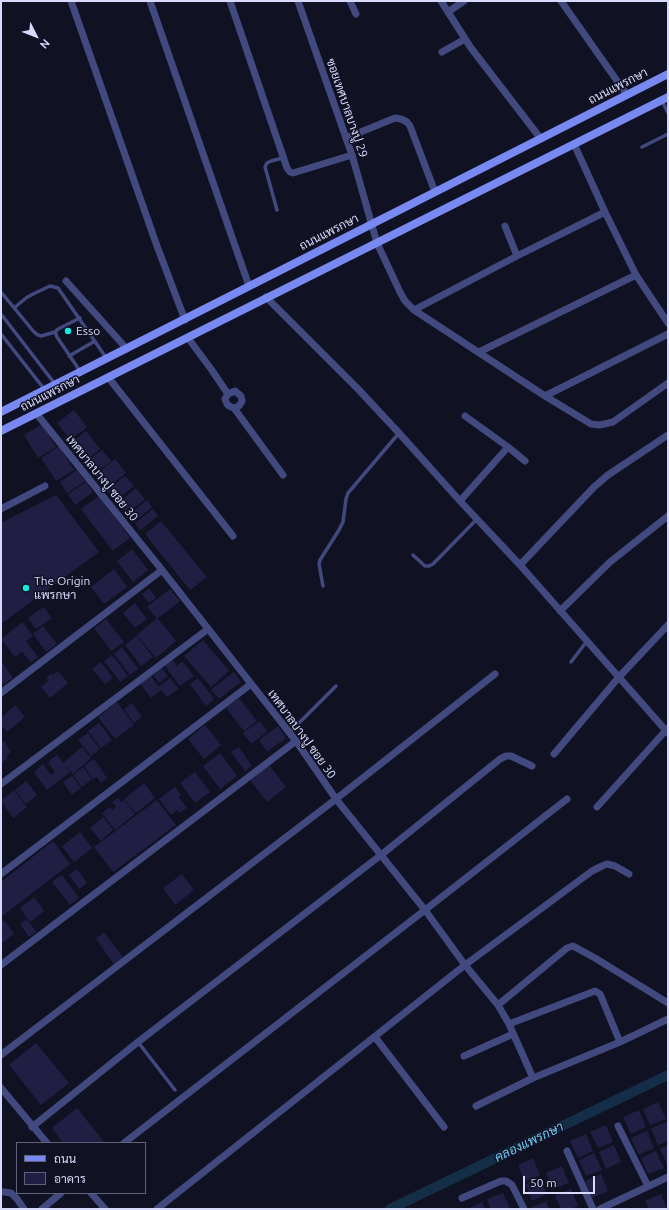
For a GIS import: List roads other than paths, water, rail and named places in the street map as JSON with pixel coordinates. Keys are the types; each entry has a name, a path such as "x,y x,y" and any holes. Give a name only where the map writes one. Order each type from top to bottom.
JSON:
{"main road":[{"name":"ถนนแพรกษา","path":"1,412 668,74"},
{"name":"ถนนแพรกษา","path":"1,431 188,338 266,297 665,99"}],"street":[{"path":"71,1 185,320"},
{"path":"150,1 249,286"},
{"path":"230,1 283,158 290,172 293,173 352,155"},
{"name":"ซอยเทศบาลบางปู 29","path":"299,1 352,155 377,243 400,292 414,310 545,396 591,424 600,425 613,422 668,384"},
{"path":"350,1 356,14"},
{"path":"441,1 470,48 541,139"},
{"path":"448,12 464,1"},
{"path":"562,1 627,95"},
{"path":"442,52 465,39"},
{"path":"346,138 395,118 407,122 410,126 435,192"},
{"path":"574,144 636,275 668,322"},
{"path":"414,310 605,212"},
{"path":"505,226 517,256"},
{"path":"479,352 636,275"},
{"path":"66,281 127,349"},
{"path":"266,297 400,433 667,730 597,807"},
{"path":"545,396 668,334"},
{"path":"188,338 228,394"},
{"path":"108,377 233,536"},
{"path":"234,408 242,402 240,394 235,391 228,394 225,402 228,406 234,408 283,475"},
{"name":"เทศบาลบางปู ซอย 30","path":"36,413 289,732 336,799 425,910 465,965 498,1005 509,1024 533,1078"},
{"path":"465,416 525,461"},
{"path":"520,565 594,487 608,475 668,435"},
{"path":"460,501 508,447"},
{"path":"1,509 45,486"},
{"path":"560,611 610,562 668,516"},
{"path":"1,693 162,570"},
{"path":"554,754 619,677 668,626"},
{"path":"1,784 208,629"},
{"path":"1,1055 336,799 495,674"},
{"path":"1,874 251,684"},
{"path":"1,965 296,741"},
{"path":"32,1127 138,1042 381,855 500,759 510,756 532,766"},
{"path":"125,1142 567,799"},
{"path":"156,1209 465,965 597,868 607,864 615,866 629,874"},
{"path":"498,1005 567,948 573,946 595,958 668,1004"},
{"path":"509,1024 595,991 600,994 620,1042"},
{"path":"476,1106 533,1078 620,1042 668,1019"},
{"path":"464,1056 513,1034"},
{"path":"375,1037 444,1127"},
{"path":"1,1088 46,1142"},
{"path":"618,1126 648,1186"},
{"path":"566,1151 593,1209"},
{"path":"600,1209 668,1177"},
{"path":"462,1198 501,1181 506,1181 512,1185 524,1209"},
{"path":"1,1192 11,1193 24,1209"},
{"path":"42,1209 60,1194"},
{"path":"92,1194 105,1209"}],"lane":[{"path":"665,99 668,113"},
{"path":"642,147 668,134"},
{"path":"276,210 265,167 267,163 283,158"},
{"path":"14,308 26,298 50,286 58,288 107,359"},
{"path":"1,292 34,332 41,336 55,332 80,318"},
{"path":"1,314 55,385"},
{"path":"55,332 56,337 80,372"},
{"path":"1,334 45,390"},
{"path":"69,356 95,341"},
{"path":"322,586 319,564 320,560 339,530 348,493 400,433"},
{"path":"413,555 425,566 433,564 476,519"},
{"path":"571,662 587,641"},
{"path":"289,732 336,686"},
{"path":"138,1042 175,1090"}],"waterway":[{"name":"คลองแพรกษา","path":"390,1209 668,1075"}],"place":[{"name":"Esso","path":"68,331"},
{"name":"The Origin แพรกษา","path":"26,588"}]}
